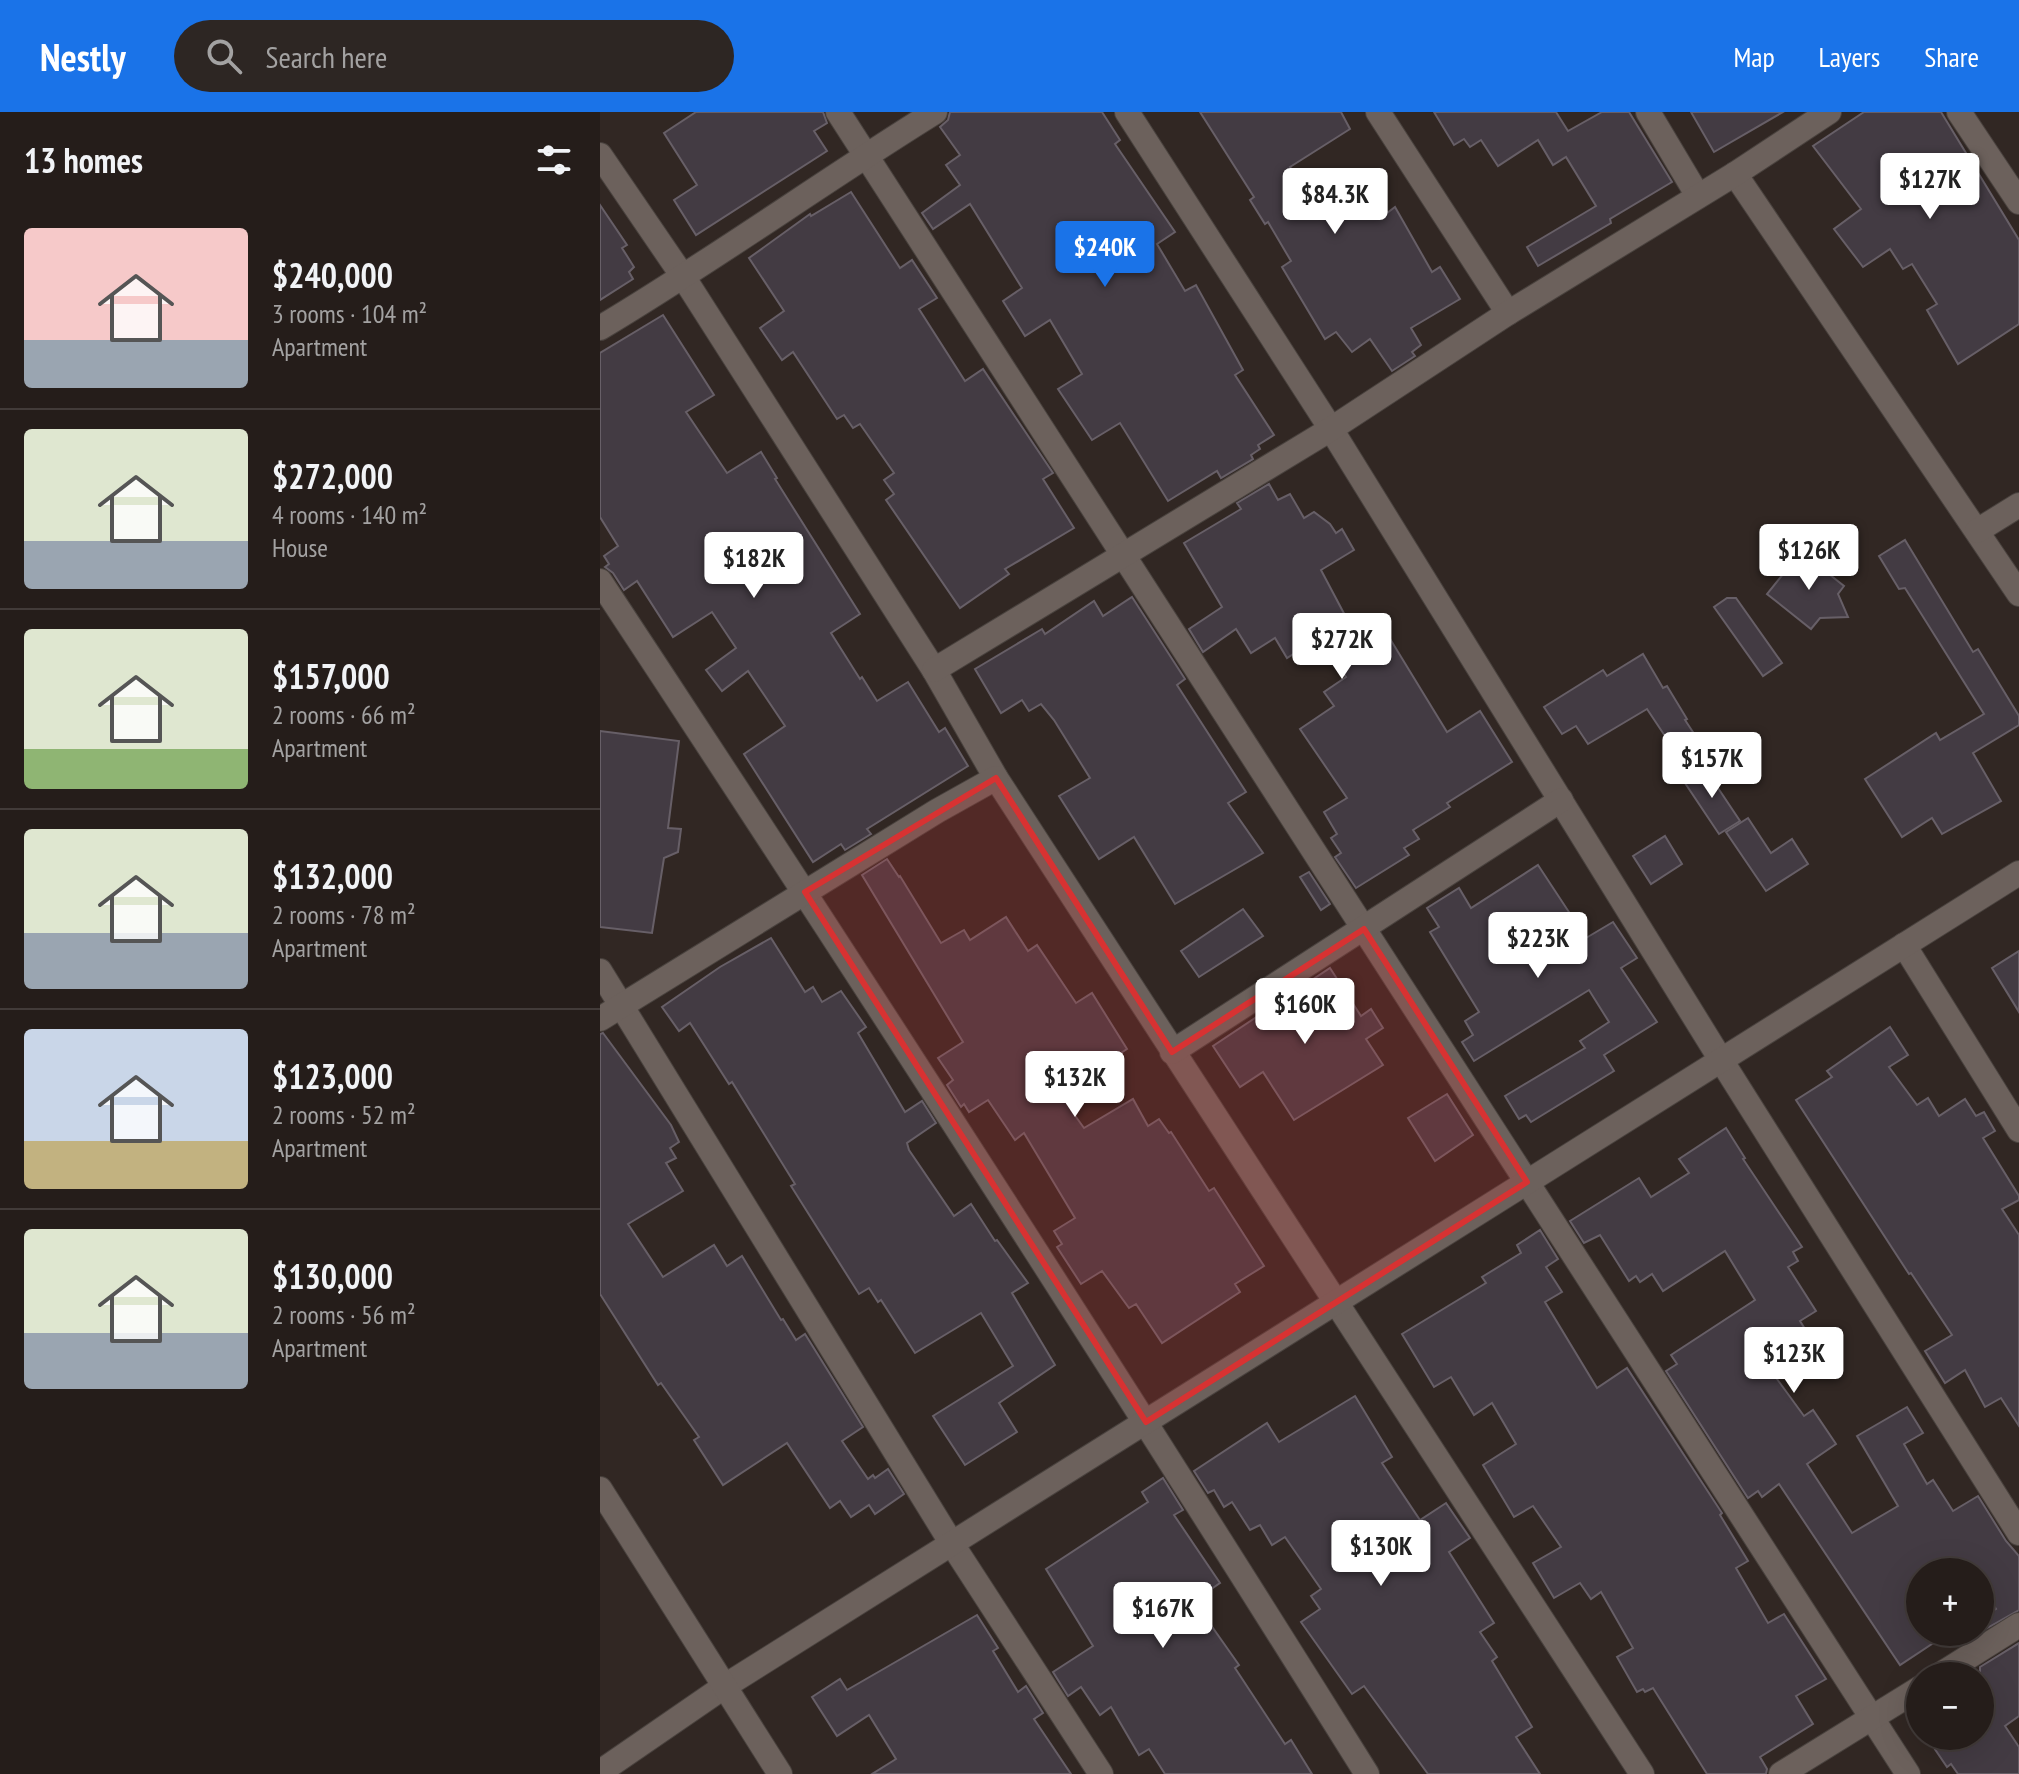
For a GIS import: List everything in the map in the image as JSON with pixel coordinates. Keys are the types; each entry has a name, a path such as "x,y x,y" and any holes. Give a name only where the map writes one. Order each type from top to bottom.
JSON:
{"street":[{"path":"838,112 1908,1774"},
{"path":"600,328 684,278 935,112"},
{"path":"1127,112 1331,429 1721,1060 2019,1533"},
{"path":"1378,112 1508,313"},
{"path":"1648,112 1698,196"},
{"path":"934,670 1331,429 1508,313 1735,174 1829,112"},
{"path":"1959,112 2019,202"},
{"path":"600,155 684,278 934,670 996,778 1172,1052 1642,1774"},
{"path":"1735,174 2019,594"},
{"path":"1977,531 2019,505"},
{"path":"600,581 805,892 1146,1422 1367,1774"},
{"path":"600,1019 937,811 996,778"},
{"path":"1172,1052 1561,800"},
{"path":"600,1772 725,1686 2019,873"},
{"path":"1904,945 2019,1130"},
{"path":"600,971 952,1544 1101,1774"},
{"path":"600,1489 780,1774"},
{"path":"1960,1662 2019,1625"},
{"path":"1781,1774 1906,1697"}],"highlighted area":[{"path":"996,778 1172,1052 1364,929 1527,1182 1146,1422 805,892"}],"building":[{"path":"696,112 823,112 827,123 814,131 827,151 696,235 674,200 697,185 664,133"},
{"path":"950,112 1102,112 1120,140 1115,144 1175,232 1157,244 1185,291 1196,285 1243,370 1235,375 1274,435 1258,445 1260,449 1251,455 1253,459 1221,478 1217,471 1168,501 1120,423 1092,440 1058,389 1082,374 1050,320 1025,336 1003,301 1022,288 970,204 933,229 922,213 960,185 946,165 960,155 940,127 948,120"},
{"path":"1200,112 1341,112 1350,129 1290,167 1321,217 1370,186 1387,213 1395,207 1432,272 1440,267 1460,299 1411,328 1421,345 1412,352 1415,356 1392,371 1370,339 1352,352 1336,332 1325,339 1282,267 1291,261 1268,222 1265,224 1250,200 1254,197"},
{"path":"1434,112 1556,112 1568,131 1602,112 1629,112 1672,182 1538,266 1527,247 1596,206 1566,157 1553,165 1538,140 1498,166 1481,140 1470,147 1464,139 1454,145"},
{"path":"1691,112 1783,112 1714,152"},
{"path":"1864,112 1941,112 2019,240 2019,324 1958,364 1927,310 1937,304 1912,264 1903,269 1890,249 1863,267 1834,229 1861,209 1813,146"},
{"path":"851,192 900,268 912,260 937,298 919,309 965,381 983,369 1053,473 1043,479 1074,528 1005,569 1009,574 960,608 886,500 894,494 884,480 894,473 860,424 853,428 844,415 837,419 793,352 782,360 760,328 784,311 749,258 810,214"},
{"path":"600,205 627,245 622,248 634,267 629,272 633,279 600,300"},
{"path":"663,315 714,395 686,412 727,473 761,452 860,614 831,633 860,679 862,677 877,701 908,682 939,732 945,728 968,766 867,829 871,834 845,850 841,844 813,862 744,754 785,726 748,671 722,691 706,670 736,648 712,612 673,637 637,581 624,590 605,567 609,564 604,556 618,546 600,517 600,353"},
{"path":"1269,484 1278,500 1290,494 1304,518 1314,512 1336,533 1342,529 1354,550 1321,570 1357,638 1381,624 1447,732 1480,711 1512,762 1447,803 1450,807 1413,830 1419,839 1404,848 1409,855 1356,888 1335,857 1341,853 1331,838 1337,834 1324,812 1347,798 1300,729 1334,706 1324,692 1346,677 1320,637 1287,658 1275,638 1251,653 1236,629 1203,652 1189,629 1222,607 1184,543 1241,509 1237,503"},
{"path":"1905,540 1973,652 1978,649 2019,716 2019,725 1973,753 2001,801 1942,834 1932,818 1902,837 1865,779 1936,733 1940,740 1984,714 1905,588 1899,589 1879,556"},
{"path":"1801,552 1844,586 1838,594 1848,617 1820,618 1811,629 1767,594"},
{"path":"1132,597 1185,679 1177,685 1246,792 1228,803 1263,853 1175,904 1134,837 1099,859 1059,796 1090,778 1054,720 1041,704 1029,711 1022,700 1001,713 975,669 1042,629 1045,634 1094,601 1103,616"},
{"path":"1727,598 1736,598 1782,663 1763,676 1714,607"},
{"path":"1643,654 1663,688 1667,686 1710,758 1689,772 1647,709 1588,744 1576,726 1562,734 1544,707 1603,670 1607,676"},
{"path":"600,731 679,741 668,828 681,829 678,852 664,858 652,933 600,927"},
{"path":"1704,767 1740,821 1719,834 1683,780"},
{"path":"1748,818 1771,853 1792,839 1808,864 1766,891 1726,832"},
{"path":"1665,836 1682,864 1651,884 1633,856"},
{"path":"887,859 941,943 964,930 970,940 1006,917 1028,951 1037,945 1076,1003 1092,993 1127,1049 1098,1068 1106,1080 1071,1110 1084,1128 1133,1099 1148,1126 1159,1119 1171,1132 1209,1191 1214,1188 1264,1266 1235,1284 1240,1292 1162,1343 1136,1304 1129,1308 1102,1271 1081,1284 1057,1247 1062,1244 1054,1231 1075,1218 1024,1133 1015,1140 988,1100 969,1112 964,1104 961,1107 947,1085 953,1080 938,1058 963,1042 862,875"},
{"path":"1538,865 1586,938 1613,922 1637,958 1621,968 1657,1022 1604,1055 1614,1071 1531,1122 1526,1115 1519,1119 1505,1096 1585,1048 1580,1041 1609,1022 1589,990 1474,1061 1462,1042 1473,1035 1465,1021 1479,1012 1430,932 1439,927 1427,908 1459,888 1471,908"},
{"path":"1309,872 1330,904 1321,910 1300,877"},
{"path":"1243,909 1263,936 1199,977 1181,951"},
{"path":"771,938 805,992 813,987 822,1002 841,991 866,1027 858,1033 905,1112 922,1101 936,1123 907,1143 909,1150 954,1216 971,1204 1028,1283 1012,1293 1055,1365 999,1403 1017,1432 965,1465 933,1416 1013,1366 981,1313 915,1353 881,1300 878,1302 869,1288 859,1294 791,1186 795,1184 732,1082 729,1084 690,1023 679,1031 662,1007 720,967"},
{"path":"2019,951 2019,1012 1992,968"},
{"path":"1330,968 1361,1016 1371,1009 1383,1028 1366,1039 1383,1065 1294,1120 1263,1072 1240,1087 1213,1046"},
{"path":"1890,1027 1908,1055 1889,1067 1917,1105 1928,1098 1939,1116 1965,1099 1976,1116 1984,1112 1995,1131 1983,1138 2019,1196 2019,1200 2002,1209 2019,1235 2019,1426 2001,1398 1985,1407 1965,1370 1945,1383 1925,1351 1952,1335 1796,1100 1832,1077 1827,1071"},
{"path":"603,1033 671,1125 679,1142 670,1148 676,1158 666,1163 683,1191 628,1224 663,1277 714,1245 727,1266 742,1256 796,1340 805,1334 863,1427 842,1441 868,1479 888,1469 904,1494 875,1514 869,1505 851,1517 840,1501 830,1508 787,1443 723,1485 694,1440 699,1437 661,1383 658,1385 600,1294 600,1034"},
{"path":"1447,1094 1473,1135 1435,1161 1408,1118"},
{"path":"1726,1128 1802,1247 1793,1252 1798,1261 1788,1267 1816,1311 1800,1321 1810,1337 1766,1364 1804,1416 1813,1410 1836,1444 1807,1464 1852,1533 1898,1506 1857,1436 1907,1407 1923,1433 1904,1444 1927,1484 1933,1480 1953,1511 1978,1496 2019,1556 2019,1610 1994,1624 1994,1558 1906,1558 1906,1646 1929,1646 1900,1665 1779,1484 1762,1497 1758,1491 1748,1498 1666,1371 1677,1364 1671,1355 1755,1300 1725,1251 1663,1291 1652,1274 1640,1282 1636,1276 1629,1281 1600,1235 1584,1243 1570,1221 1639,1178 1651,1197 1689,1173 1679,1159"},
{"path":"1540,1230 1558,1259 1546,1267 1562,1292 1545,1302 1597,1388 1627,1368 1722,1513 1720,1515 1748,1561 1736,1568 1768,1623 1784,1614 1826,1679 1796,1696 1813,1724 1760,1757 1767,1769 1766,1774 1707,1774 1653,1688 1637,1692 1617,1657 1633,1648 1601,1592 1591,1599 1580,1583 1554,1598 1533,1563 1561,1547 1533,1506 1514,1517 1483,1465 1516,1444 1492,1403 1474,1415 1451,1377 1434,1387 1402,1334 1486,1283 1482,1277 1521,1253 1517,1245"},
{"path":"1355,1396 1392,1457 1382,1463 1420,1520 1446,1503 1470,1538 1449,1552 1494,1623 1480,1632 1497,1657 1492,1661 1532,1727 1516,1737 1540,1774 1428,1774 1364,1686 1352,1694 1301,1622 1320,1609 1311,1596 1321,1589 1285,1537 1272,1545 1260,1525 1250,1530 1232,1502 1224,1507 1214,1490 1208,1493 1194,1471 1267,1423 1279,1442"},
{"path":"1163,1478 1183,1510 1174,1515 1220,1583 1194,1601 1239,1665 1235,1668 1285,1744 1291,1740 1312,1774 1165,1774 1149,1749 1139,1755 1111,1707 1100,1715 1081,1687 1068,1696 1053,1672 1093,1646 1046,1569 1148,1502 1142,1492"},
{"path":"977,1615 998,1648 993,1651 1018,1692 1026,1686 1043,1713 1034,1719 1071,1774 872,1774 896,1759 869,1715 837,1736 812,1697 840,1679 847,1690"},
{"path":"2019,1643 2019,1716 2005,1726 2019,1747 2019,1774 1958,1774 1951,1764 1947,1767 1935,1750 1994,1750 1994,1662 1988,1662"}]}
